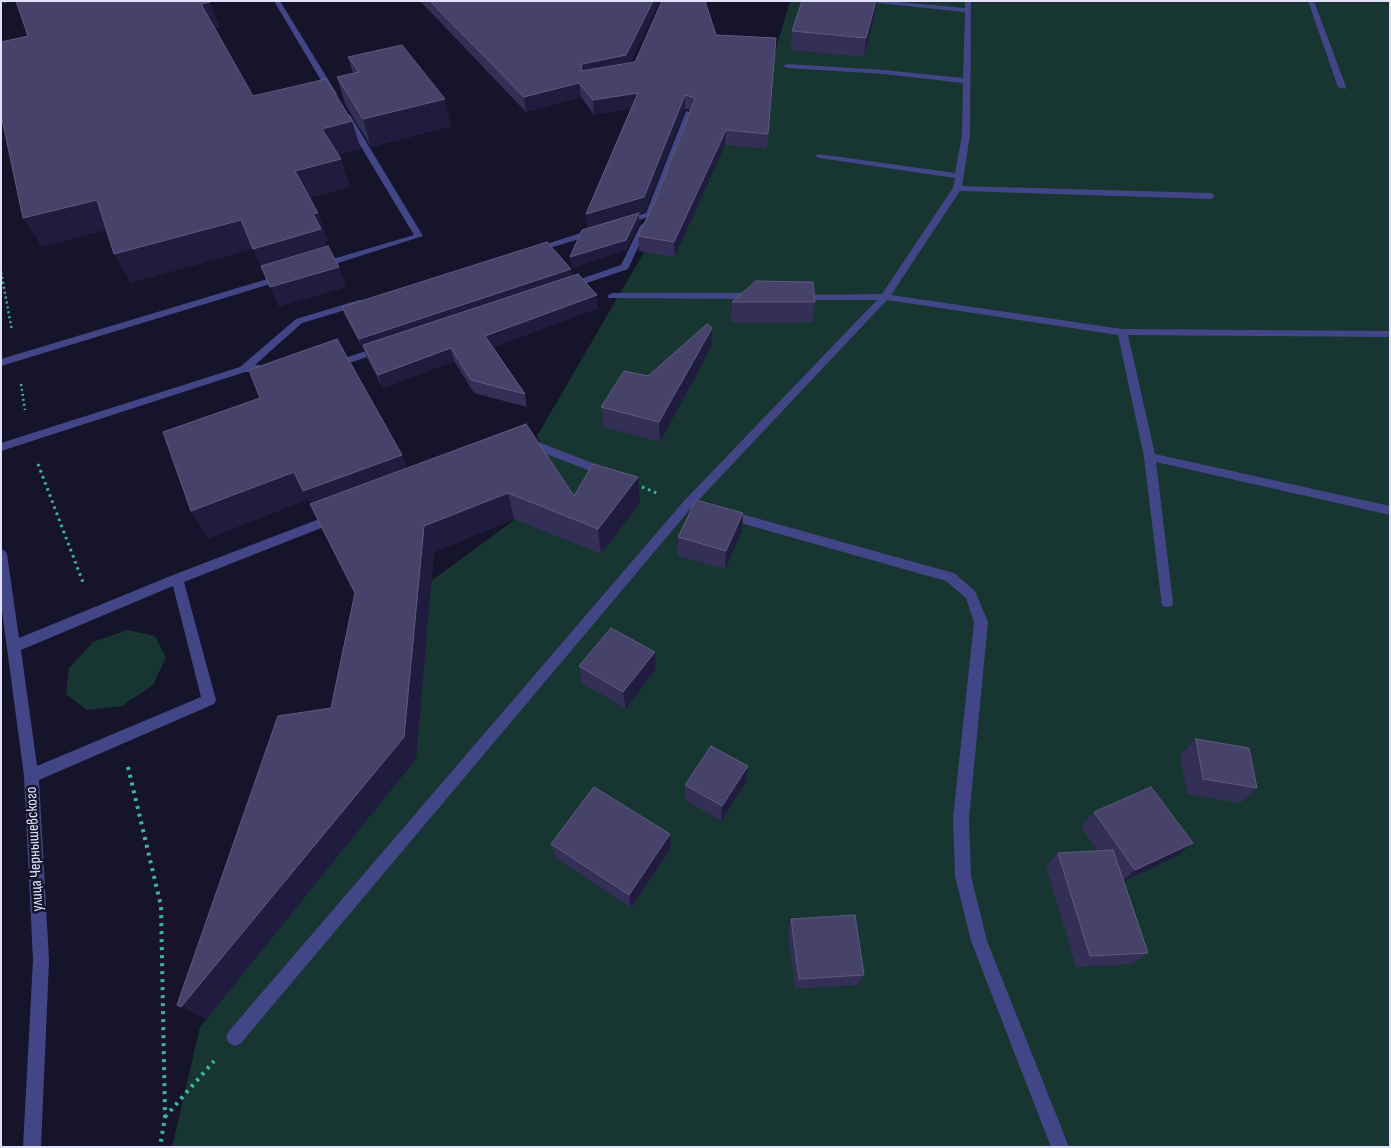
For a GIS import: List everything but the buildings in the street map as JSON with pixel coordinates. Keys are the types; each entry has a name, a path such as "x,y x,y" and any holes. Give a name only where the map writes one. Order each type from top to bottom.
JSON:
{"street":[{"path":"277,1 338,102"},
{"path":"235,1037 688,504 885,297 957,188 966,135 969,6 861,1"},
{"path":"1311,1 1342,87"},
{"path":"787,66 884,72 968,81"},
{"path":"1,363 419,236 343,110"},
{"path":"561,289 625,267 650,215 689,113"},
{"path":"819,156 960,176"},
{"path":"957,188 1211,196"},
{"path":"527,252 650,215"},
{"path":"612,296 768,296"},
{"path":"788,296 885,297 1122,332 1390,334"},
{"path":"244,369 300,321 366,301"},
{"path":"1122,332 1150,457 1167,602"},
{"path":"322,366 331,365 396,344"},
{"path":"1,447 244,369 283,368"},
{"path":"512,450 531,443 614,476"},
{"path":"1150,457 1390,511"},
{"path":"688,504 950,577 971,595 981,622 960,818 963,876 979,941 1060,1147"},
{"path":"15,646 178,579 345,515"},
{"name":"улица Чернышевского","path":"1,554 15,646 31,776 41,960 32,1147"},
{"path":"31,776 209,700 178,579"}],"path":[{"path":"1,3 9,1"},
{"path":"120,737 161,906 165,1117 160,1147"},
{"path":"165,1117 235,1037"}],"green space":[{"path":"790,1 1390,1 1390,1147 172,1147 200,1027 416,759 431,581 562,485 537,436 644,252 740,111 775,52"},
{"path":"127,630 155,636 166,657 153,685 122,706 87,710 66,694 69,668 93,642"}]}
